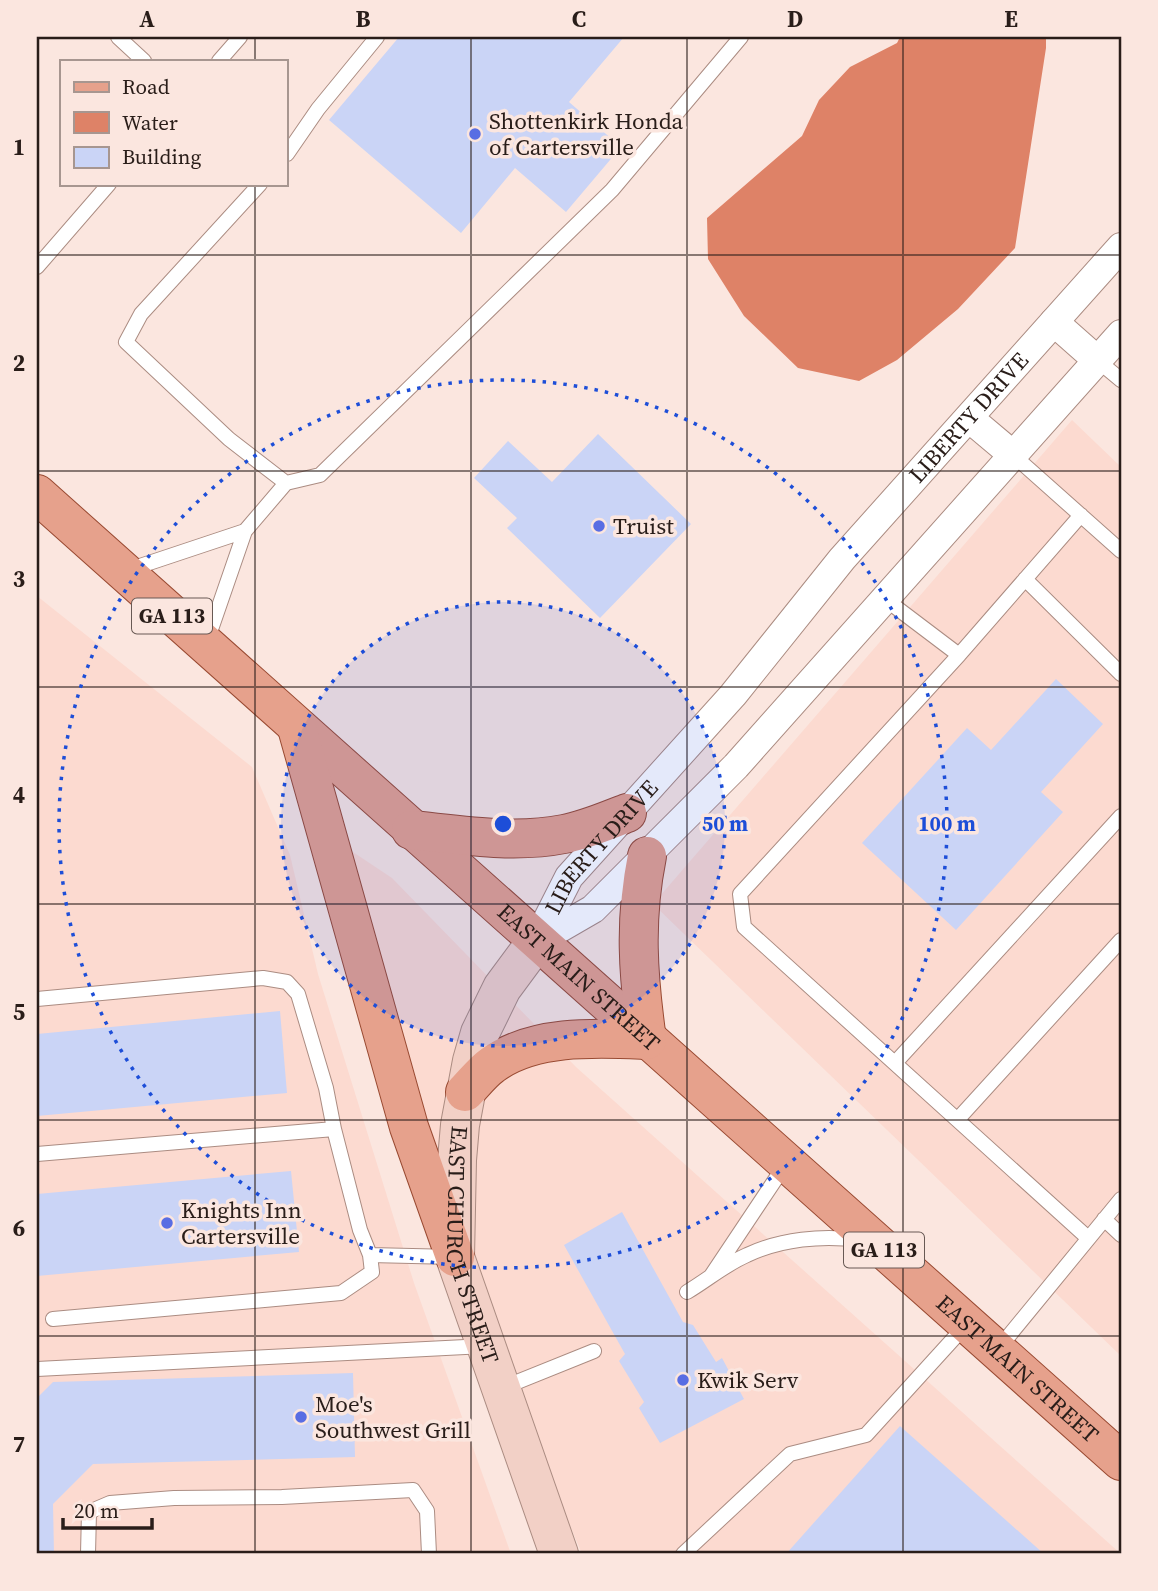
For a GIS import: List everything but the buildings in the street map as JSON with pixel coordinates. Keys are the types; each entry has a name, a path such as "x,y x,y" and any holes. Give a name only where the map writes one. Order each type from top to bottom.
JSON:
{"main road":[{"name":"EAST MAIN STREET","path":"37,494 536,942 1121,1461"},
{"path":"297,728 409,1127 455,1257"},
{"path":"411,830 499,839 531,838 564,834 627,813"},
{"path":"466,1092 493,1065 522,1050 570,1041 647,1040 641,1000 637,915 647,856"},
{"name":"EAST CHURCH STREET","path":"536,942 502,988 480,1033 466,1092 457,1160 455,1257 559,1554"}],"street":[{"name":"LIBERTY DRIVE","path":"536,942 569,877 733,695 842,559 1121,247"},
{"path":"1054,322 1097,360"},
{"name":"LIBERTY DRIVE","path":"536,942 593,909 736,766 1121,334"},
{"path":"969,418 1013,455"}],"lane":[{"path":"118,37 143,60"},
{"path":"220,60 240,37"},
{"path":"287,153 318,109 377,37"},
{"path":"205,645 245,531 286,483 320,475 602,200 741,37"},
{"path":"37,267 107,186"},
{"path":"258,186 141,314 127,342 229,439 286,483"},
{"path":"1097,360 1121,380"},
{"path":"1013,455 1121,551"},
{"path":"1081,515 959,655 740,894 744,927 1088,1238"},
{"path":"123,572 245,531"},
{"path":"1025,579 1121,674"},
{"path":"885,599 959,655"},
{"path":"895,1063 1121,816"},
{"path":"958,1119 1121,940"},
{"path":"37,999 263,978 287,982 298,994 326,1088 334,1129 360,1230 370,1255 372,1272 341,1293 53,1319"},
{"path":"37,1154 334,1129"},
{"path":"710,1278 786,1163"},
{"path":"998,1350 1121,1199"},
{"path":"1104,1219 1121,1234"},
{"path":"687,1292 746,1255 789,1242 838,1237 874,1241"},
{"path":"370,1255 455,1257"},
{"path":"683,1554 790,1454 866,1435 967,1324"},
{"path":"37,1369 486,1346"},
{"path":"501,1388 594,1351"},
{"path":"88,1554 89,1512 110,1503 174,1498 282,1497 413,1490 427,1511 429,1554"}],"shaded area":[{"path":"1072,420 1121,467 1121,1356 653,904"},
{"path":"37,596 252,767 290,855 318,974 414,1283 511,1554 37,1554"},
{"path":"347,848 392,878 576,1067 1121,1554 582,1554 455,1257"}],"water":[{"path":"900,37 1046,37 1046,48 1015,248 958,309 897,360 859,381 798,368 744,316 708,259 707,218 802,136 819,100 850,67 897,43"}],"place":[{"name":"Shottenkirk Honda of Cartersville","path":"475,134"},
{"name":"Truist","path":"599,526"},
{"name":"Knights Inn Cartersville","path":"167,1223"},
{"name":"Kwik Serv","path":"683,1380"},
{"name":"Moe's Southwest Grill","path":"301,1417"}]}
